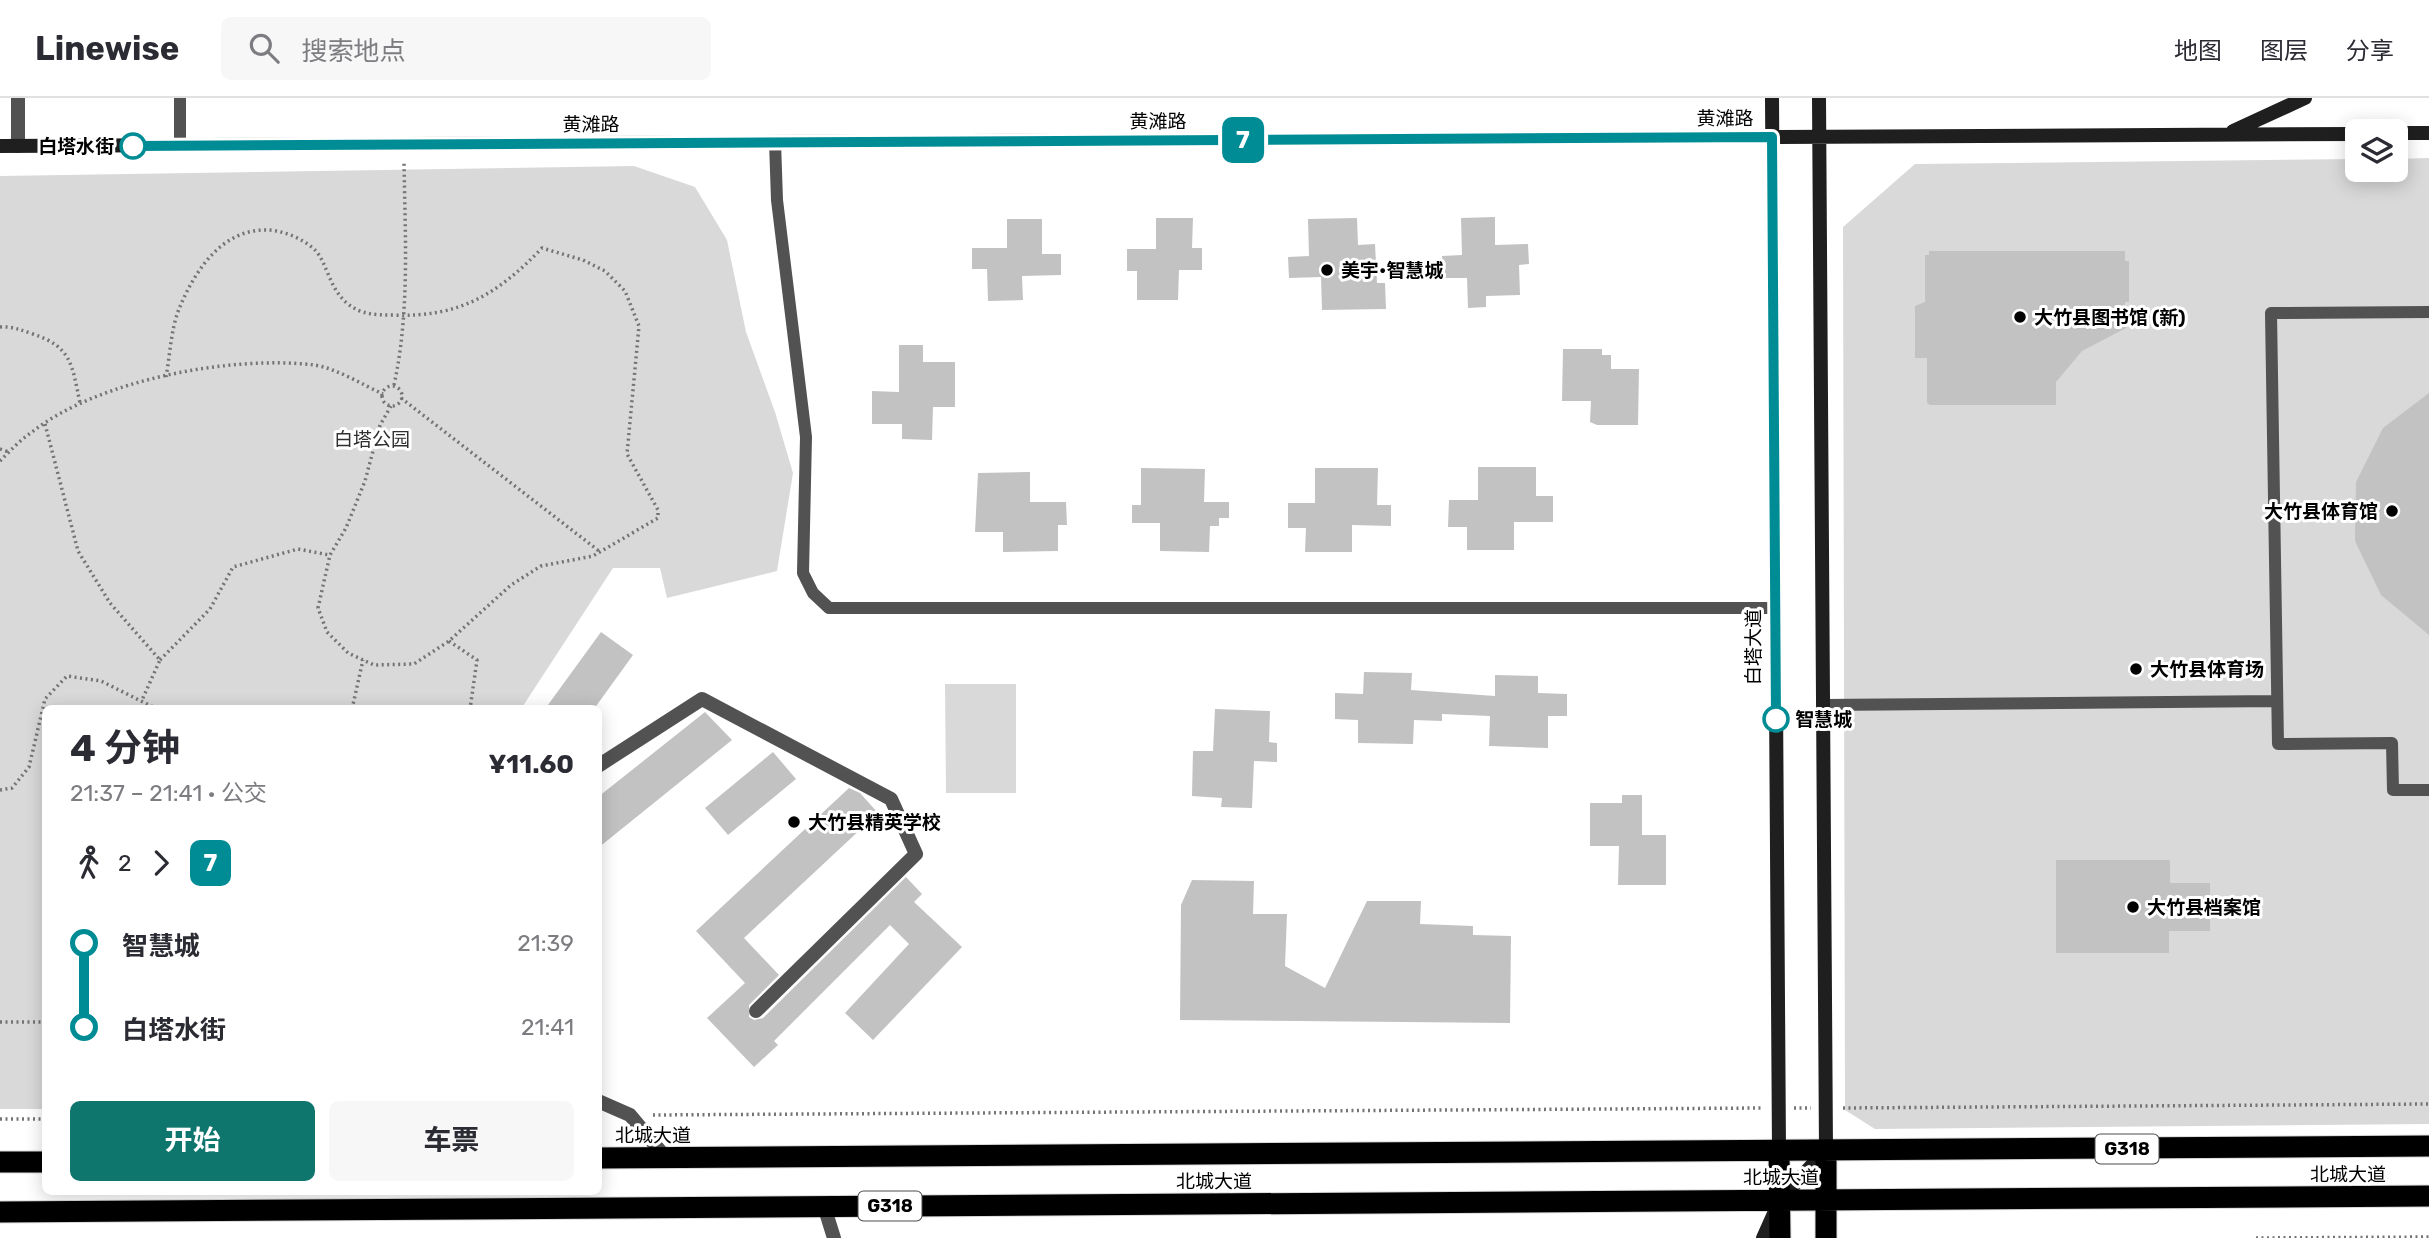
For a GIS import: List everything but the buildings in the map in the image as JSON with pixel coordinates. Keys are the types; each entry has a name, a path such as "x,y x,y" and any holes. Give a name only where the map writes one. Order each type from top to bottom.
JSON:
{"highway":[{"name":"北城大道","path":"602,1158 2429,1146"},
{"path":"1826,1150 1826,1238"},
{"name":"白塔大道","path":"1779,1151 1780,1238"},
{"path":"0,1163 42,1162"},
{"name":"北城大道","path":"0,1212 2429,1196"}],"street":[{"path":"18,98 18,146"},
{"name":"白塔大道","path":"1772,98 1779,1151"},
{"path":"1763,1238 1780,1200 1826,1150 1819,98"},
{"path":"2225,134 2305,98"},
{"path":"2408,134 2429,133"},
{"name":"黄滩路","path":"0,146 2345,134"},
{"path":"602,763 702,699 891,799 916,853 756,1011"},
{"path":"602,1103 630,1115 666,1158"},
{"path":"824,1206 834,1238"}],"lane":[{"path":"180,98 180,146"},
{"path":"775,142 777,200 806,437 803,573 813,593 829,608 1775,608"},
{"path":"2429,312 2271,313 2278,744 2392,743 2393,790 2429,790"},
{"path":"1823,705 2277,701"}],"path":[{"path":"394,385 400,357 406,273 403,144"},
{"path":"166,377 178,310 215,248 249,230 280,230 316,251 328,280 347,303 366,314 427,315 460,308 496,290 542,248 583,260 605,271 625,290 639,326 627,454 658,510 658,518 586,558 541,566 510,585 449,641 414,664 374,664 348,653 327,632 318,608 330,555 346,528 365,481 380,425 391,406 401,403 402,392 394,385"},
{"path":"0,327 11,326 56,342 73,368 80,403"},
{"path":"0,461 45,424 80,403 166,377 219,365 316,365 383,394"},
{"path":"391,406 382,400 384,389 394,385"},
{"path":"401,398 600,552"},
{"path":"45,424 78,551 110,603 160,660"},
{"path":"0,449 9,452"},
{"path":"142,700 160,660 210,609 233,567 298,549 330,555"},
{"path":"449,641 477,660 471,705"},
{"path":"353,705 363,660"},
{"path":"44,705 45,699 67,676 101,681 150,705"},
{"path":"0,790 12,788 30,768 42,713"},
{"path":"0,1022 42,1022"},
{"name":"北城大道","path":"630,1115 2429,1104"},
{"path":"0,1119 42,1119"},
{"path":"2256,1238 2429,1237"}],"green space":[{"name":"大竹县体育场","path":"2429,158 2429,1124 1875,1129 1845,1110 1843,227 1915,164 2345,159 2345,182 2408,182 2408,159"},
{"name":"白塔公园","path":"634,166 695,187 727,240 746,332 775,412 793,473 777,571 667,598 660,568 613,568 524,705 42,705 42,1109 0,1109 0,176"},
{"path":"945,684 1016,684 1016,793 946,793"}],"bus line":[{"name":"7","path":"133,146 1772,137 1776,719"}],"place":[{"name":"白塔水街","path":"133,146"},
{"name":"美宇•智慧城","path":"1327,270"},
{"name":"大竹县图书馆 (新)","path":"2020,317"},
{"name":"大竹县体育馆","path":"2392,511"},
{"name":"大竹县体育场","path":"2136,669"},
{"name":"智慧城","path":"1776,719"},
{"name":"大竹县精英学校","path":"794,822"},
{"name":"大竹县档案馆","path":"2133,907"}]}
